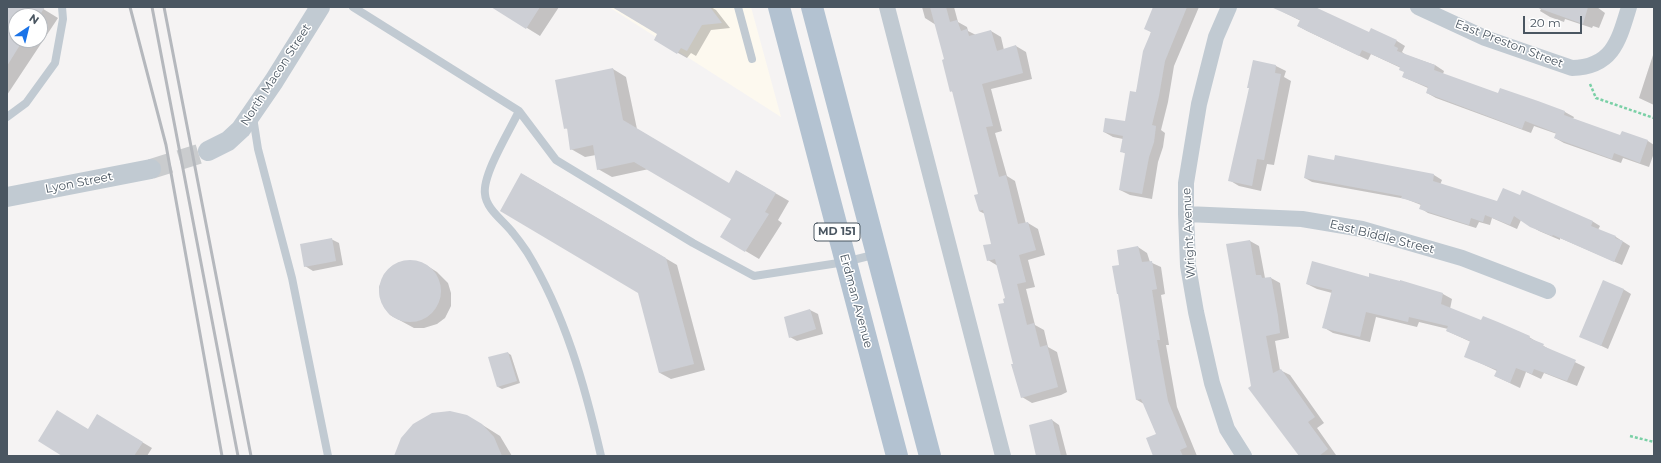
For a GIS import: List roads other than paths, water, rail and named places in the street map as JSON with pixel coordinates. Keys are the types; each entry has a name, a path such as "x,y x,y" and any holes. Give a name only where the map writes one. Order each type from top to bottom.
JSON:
{"main road":[{"name":"Erdman Avenue","path":"779,7 897,456"},
{"name":"MD 151","path":"812,7 930,456"}],"street":[{"name":"North Macon Street","path":"208,151 228,141 253,113 320,7"},
{"path":"887,7 1003,456"},
{"name":"Wright Avenue","path":"1230,7 1216,37 1199,104 1186,183 1186,214 1190,274 1196,312 1212,383 1227,429 1244,456"},
{"name":"East Preston Street","path":"1418,7 1485,38 1572,68 1587,68 1601,60 1612,51 1619,40 1629,7"},
{"name":"Lyon Street","path":"7,197 151,169"},
{"name":"East Biddle Street","path":"1186,214 1302,219 1362,230 1462,258 1548,291"}],"lane":[{"path":"7,117 26,102 55,63 63,19 62,7"},
{"path":"353,7 519,111 556,160 693,243 754,276 845,262 877,254"},
{"path":"738,7 752,59"},
{"path":"519,111 493,165 485,185 484,196 490,207 522,245 541,275 555,303 592,413 601,456"},
{"path":"253,113 258,148 292,278 328,456"}],"tunnel":[{"path":"151,169 208,151"}],"railway":[{"path":"130,7 166,145 222,456"},
{"path":"152,7 238,456"},
{"path":"164,7 251,456"}]}
